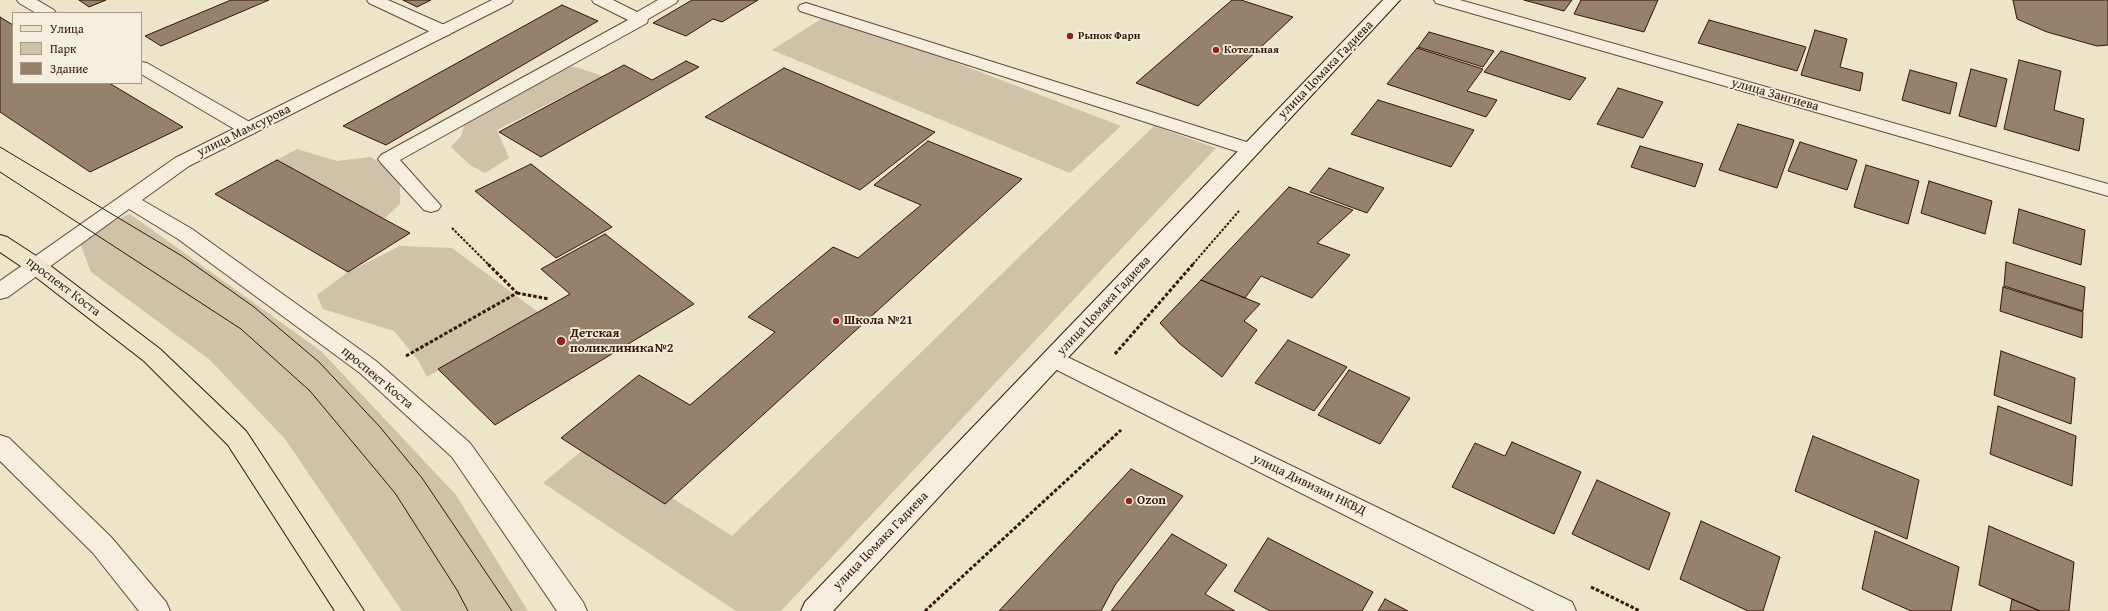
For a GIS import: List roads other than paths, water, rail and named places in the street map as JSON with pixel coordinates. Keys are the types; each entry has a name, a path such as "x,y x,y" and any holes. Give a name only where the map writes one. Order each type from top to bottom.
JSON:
{"main road":[{"name":"проспект Коста","path":"0,242 36,266 152,355 237,438 350,611"}],"street":[{"path":"25,0 46,12"},
{"path":"375,0 443,31"},
{"name":"улица Мамсурова","path":"0,292 182,162 505,0"},
{"path":"431,206 388,159 641,20 600,0"},
{"path":"637,18 670,0"},
{"name":"улица Цомака Гадиева","path":"815,611 1055,359 1250,149 1392,0"},
{"name":"улица Зангиева","path":"1442,0 2108,190"},
{"path":"806,8 1250,149"},
{"path":"142,68 248,129"},
{"name":"проспект Коста","path":"128,200 185,234 368,367 461,450 573,611"},
{"name":"улица Дивизии НКВД","path":"1055,359 1562,611"},
{"path":"0,445 102,545 156,611"}],"tram line":[{"path":"0,147 182,256 254,307 319,362 380,427 422,478 512,611"},
{"path":"0,172 241,329 310,391 395,493 457,590 468,611"}],"place":[{"name":"Рынок Фарн","path":"1070,36"},
{"name":"Котельная","path":"1216,50"},
{"name":"Школа №21","path":"836,321"},
{"name":"Детская поликлиника№2","path":"561,341"},
{"name":"Ozon","path":"1129,501"}]}
